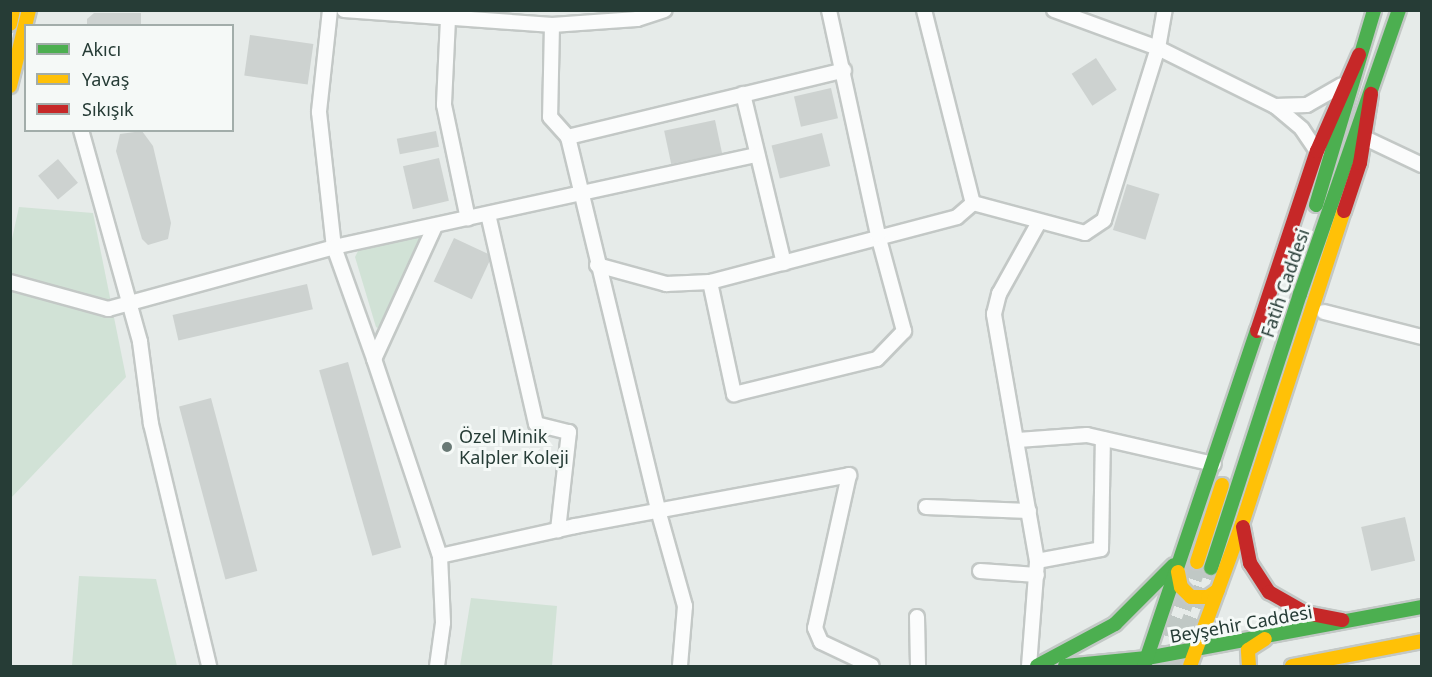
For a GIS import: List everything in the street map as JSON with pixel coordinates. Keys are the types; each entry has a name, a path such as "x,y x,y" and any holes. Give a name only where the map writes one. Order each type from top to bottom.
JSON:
{"main road":[{"path":"10,86 18,23 29,10"},
{"path":"18,23 42,10"},
{"name":"Fatih Caddesi","path":"1197,562 1339,136 1359,55 1374,10"},
{"name":"Fatih Caddesi","path":"1211,568 1300,294 1399,10"},
{"path":"1146,662 1317,151 1344,84 1359,55"},
{"path":"1190,666 1242,524 1366,139 1371,94"},
{"path":"1242,524 1250,563 1269,592 1306,612 1356,622"},
{"path":"1037,666 1121,620 1184,554"},
{"path":"1178,572 1181,587 1191,597 1208,597 1218,590"},
{"name":"Beyşehir Caddesi","path":"1070,666 1146,662 1197,650 1356,622 1422,607"},
{"path":"1249,666 1248,650 1265,639"},
{"path":"1292,666 1422,641"},
{"path":"1316,666 1342,657"}],"street":[{"path":"330,10 319,112 334,247 375,359 440,556 443,623 437,666"},
{"path":"344,10 552,25 637,19 665,10"},
{"path":"710,282 734,394 877,359 904,331 878,235 844,70 829,10"},
{"path":"924,10 973,203"},
{"path":"1054,10 1158,48 1275,106 1302,129 1317,151"},
{"path":"973,203 1085,233 1104,220 1158,48 1165,10"},
{"path":"448,19 444,105 468,219"},
{"path":"552,25 550,117 568,137 597,265 658,510 686,606 680,666"},
{"path":"568,137 844,70"},
{"path":"1275,106 1307,105 1344,84"},
{"path":"743,94 784,263"},
{"path":"82,132 140,342 151,424 209,666"},
{"path":"1366,139 1422,165"},
{"path":"10,282 108,309 334,247 757,155"},
{"path":"597,265 666,284 710,282 878,235 957,217 973,203"},
{"path":"488,214 536,424 569,432 558,530"},
{"path":"1029,666 1037,561 1018,440 994,314 999,294 1039,222"},
{"path":"375,359 435,226"},
{"path":"1324,312 1422,337"},
{"path":"1018,440 1088,435 1214,464"},
{"path":"1037,561 1101,549 1103,438"},
{"path":"440,556 658,510 849,475 815,628 821,642 872,666"},
{"path":"927,507 1029,511"},
{"path":"980,571 1037,575"},
{"path":"917,617 918,666"}],"green space":[{"path":"19,207 93,213 126,377 11,498 10,248"},
{"path":"418,236 424,243 383,331 376,327 355,257 360,247"},
{"path":"79,576 156,579 177,666 72,666"},
{"path":"471,598 557,606 552,666 460,666"}],"building":[{"path":"94,13 141,13 141,24 87,24 87,19"},
{"path":"250,35 313,44 308,85 244,76"},
{"path":"1096,58 1117,90 1092,106 1072,74"},
{"path":"831,88 838,118 801,127 794,97"},
{"path":"715,120 722,153 671,164 664,131"},
{"path":"436,131 439,147 400,154 397,139"},
{"path":"143,132 153,146 171,223 168,239 148,245 142,239 116,151 120,134"},
{"path":"822,133 830,166 780,179 772,146"},
{"path":"439,158 449,201 413,209 403,166"},
{"path":"58,159 78,183 58,199 38,176"},
{"path":"1127,184 1160,194 1145,240 1113,230"},
{"path":"454,238 492,256 472,299 434,282"},
{"path":"307,284 313,309 178,340 173,315"},
{"path":"348,362 401,548 372,556 319,370"},
{"path":"211,398 257,571 225,579 179,407"},
{"path":"1405,517 1415,561 1371,571 1361,527"}],"tunnel":[{"path":"1160,666 1197,562"},
{"path":"1176,666 1211,568"}],"traffic: fast":[{"path":"1316,205 1374,10"},
{"path":"1211,568 1300,294 1399,10"},
{"path":"1144,666 1257,331"},
{"path":"1037,666 1115,624 1174,565"},
{"path":"1147,658 1422,607"},
{"path":"1065,666 1147,658"}],"traffic: slow":[{"path":"10,24 13,10"},
{"path":"26,24 29,10"},
{"path":"10,86 24,30"},
{"path":"1190,666 1242,524 1344,211"},
{"path":"1197,562 1222,485"},
{"path":"1178,572 1181,587 1191,597 1208,597 1218,590"},
{"path":"1249,666 1248,650 1265,639"},
{"path":"1292,666 1422,641"}],"traffic: jam":[{"path":"1257,331 1317,151 1359,55"},
{"path":"1344,211 1360,163 1371,94"},
{"path":"1243,527 1250,563 1269,592 1306,613 1342,620"}],"place":[{"name":"Özel Minik Kalpler Koleji","path":"447,447"}]}
